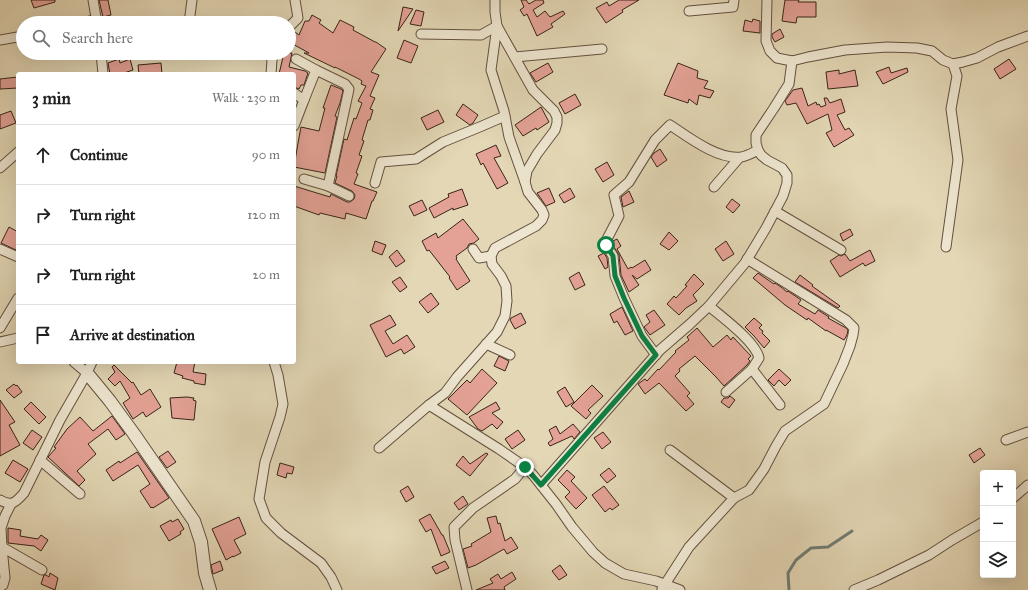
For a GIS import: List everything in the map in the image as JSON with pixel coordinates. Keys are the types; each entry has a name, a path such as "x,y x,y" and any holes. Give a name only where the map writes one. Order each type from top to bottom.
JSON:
{"street":[{"path":"93,0 95,16"},
{"path":"190,16 192,0"},
{"path":"295,0 298,18 296,20"},
{"path":"379,448 429,404 445,393 457,377 497,332 505,316 508,301 506,286 492,264 490,256 495,248 536,226 542,220 544,215 542,210 528,192 509,137 505,116 491,70 497,26 495,0"},
{"path":"689,11 734,7 734,0"},
{"path":"767,0 766,41 770,52 777,58 792,61 845,50 887,47 917,48 932,51 944,60 953,64 977,58 998,47 1028,36"},
{"path":"421,34 481,34 497,26"},
{"path":"497,26 533,90 554,111 557,117 558,123 555,130 537,154 528,171 525,182"},
{"path":"0,40 16,37"},
{"path":"515,57 602,49"},
{"path":"296,59 345,84 349,89 328,186"},
{"path":"102,60 103,72"},
{"path":"270,72 272,60"},
{"path":"541,485 660,350 709,306 747,259 783,196 787,183 787,175 782,168 761,155 756,143 756,135 789,84 792,61"},
{"path":"946,247 958,160 951,109 957,76 953,64"},
{"path":"296,121 316,70"},
{"path":"296,94 304,100"},
{"path":"375,183 381,162 416,159 443,142 505,116"},
{"path":"656,355 642,336 624,298 615,276 613,256 606,245 607,239 619,216 614,195 629,182 655,140 670,125 714,152 739,158 747,156 758,150"},
{"path":"0,168 16,154"},
{"path":"714,187 739,158"},
{"path":"304,179 328,186 349,196"},
{"path":"775,211 841,250"},
{"path":"0,249 16,256"},
{"path":"473,249 479,258 490,256"},
{"path":"663,587 689,547 734,498 749,490 764,469 785,431 824,404 850,346 854,328 846,320 747,259"},
{"path":"0,328 16,301"},
{"path":"709,306 757,350 759,358 752,369 726,392"},
{"path":"0,342 16,338"},
{"path":"486,344 510,355"},
{"path":"79,364 90,368 110,401 194,521 201,542 205,573 210,590"},
{"path":"275,364 283,404 265,462 259,499 266,518 281,533 321,563 331,576 337,590"},
{"path":"0,587 5,578 0,528 11,504 24,493 60,420 90,368"},
{"path":"752,369 780,405"},
{"path":"429,404 525,467 556,504 572,527 593,552 605,563 624,574 656,581 663,587 680,590"},
{"path":"1006,440 1028,432"},
{"path":"670,450 734,498"},
{"path":"40,460 80,494"},
{"path":"467,590 454,540 454,527 473,508 515,479 525,467"},
{"path":"1016,495 1028,485"},
{"path":"0,500 11,504"},
{"path":"854,590 930,555 980,524"},
{"path":"2,548 42,570"}],"building":[{"path":"31,0 55,0 55,2 34,8"},
{"path":"99,0 108,0 111,15 103,16"},
{"path":"521,0 526,0 529,4 536,0 543,0 544,3 533,10 537,17 545,11 550,17 563,11 565,14 551,24 553,27 537,36 527,14 524,16 520,10 524,7"},
{"path":"619,0 639,0 622,10 623,12 606,23 596,8 607,2 609,6"},
{"path":"785,0 816,2 816,17 797,17 796,23 782,21"},
{"path":"403,7 413,9 398,31"},
{"path":"416,10 424,12 421,26 410,24"},
{"path":"312,15 321,20 319,23 333,33 340,20 354,27 353,30 386,49 371,72 379,75 370,96 375,98 370,109 373,110 370,120 368,120 362,140 364,141 359,155 362,156 354,184 377,192 372,201 366,219 346,213 345,219 320,213 319,215 296,207 296,187 330,197 331,194 347,202 354,199 355,195 352,191 335,183 344,139 347,140 354,118 356,119 362,103 358,101 366,86 361,84 362,81 359,79 304,53 309,53 296,46 296,33 299,35 305,21 309,21"},
{"path":"753,19 760,21 760,33 743,31 745,20 752,22"},
{"path":"780,29 784,37 775,42 772,34"},
{"path":"404,40 418,46 411,63 397,58"},
{"path":"1009,59 1016,69 1000,79 994,69"},
{"path":"116,60 119,60 120,63 130,60 133,70 127,72 110,72 108,63"},
{"path":"282,60 290,60 289,67 308,73 304,85 301,85 299,89 296,88 296,72 279,72"},
{"path":"161,63 162,72 139,72 138,65"},
{"path":"548,63 553,72 536,82 530,73"},
{"path":"678,63 698,71 697,78 708,81 704,88 714,91 710,98 699,95 697,105 689,99 688,103 664,95"},
{"path":"889,67 891,73 907,68 908,72 883,84 876,72"},
{"path":"839,70 839,74 855,70 858,86 828,89 826,72"},
{"path":"16,77 16,88 0,89 0,79"},
{"path":"331,85 343,91 335,116 337,117 325,173 296,167 296,156 301,127 319,131 325,108 323,108"},
{"path":"802,88 808,106 816,102 817,105 819,104 821,107 826,105 824,98 827,98 830,103 841,99 845,112 837,115 845,130 849,128 854,135 834,147 826,133 832,130 828,114 807,124 796,103 787,105 785,101 793,90"},
{"path":"575,94 581,105 565,114 559,103"},
{"path":"463,104 478,115 470,125 456,115"},
{"path":"541,107 549,122 537,130 536,128 523,136 515,125"},
{"path":"438,110 444,122 427,130 421,118"},
{"path":"11,111 16,123 0,129 0,115"},
{"path":"496,145 501,156 494,158 508,183 497,189 483,163 481,165 476,154"},
{"path":"660,149 667,160 657,167 651,157"},
{"path":"607,162 614,175 603,182 595,169"},
{"path":"549,188 555,202 546,206 537,193"},
{"path":"570,188 575,197 564,203 559,195"},
{"path":"462,189 468,205 453,210 453,208 434,218 429,208 449,197 448,194"},
{"path":"629,191 634,202 623,207 621,197"},
{"path":"732,199 740,205 733,213 726,207"},
{"path":"422,200 427,210 414,216 409,206"},
{"path":"463,219 479,239 474,243 469,244 467,248 456,256 456,259 470,281 457,290 449,278 450,277 429,250 427,251 422,241 436,233 438,238"},
{"path":"9,227 16,231 16,250 1,243"},
{"path":"850,229 853,235 843,241 840,234"},
{"path":"669,232 678,241 669,250 660,244"},
{"path":"617,239 621,246 617,249 628,269 645,260 651,270 637,279 632,275 639,285 629,292 621,275 619,255 612,244 613,241"},
{"path":"375,241 386,245 382,255 372,251"},
{"path":"726,241 734,254 723,261 715,249"},
{"path":"397,250 405,261 396,267 389,257"},
{"path":"870,250 875,261 865,266 863,263 840,277 830,261 839,255 841,256 845,254 850,261"},
{"path":"604,253 607,258 608,267 605,269 598,256"},
{"path":"579,272 585,285 575,290 569,278"},
{"path":"758,273 801,300 798,304 815,314 818,310 829,317 828,318 846,328 848,330 844,340 826,331 808,318 807,320 785,305 753,278"},
{"path":"694,274 704,284 693,295 697,301 686,308 679,315 667,304 674,296 676,298 687,286 685,285"},
{"path":"800,275 813,285 812,286 840,306 838,308 795,282"},
{"path":"400,277 407,287 400,292 392,282"},
{"path":"431,293 439,304 428,313 419,302"},
{"path":"622,307 633,331 625,335 617,321 614,323 610,314"},
{"path":"654,310 665,325 650,335 644,327 650,322 646,315"},
{"path":"521,313 526,323 515,329 510,320"},
{"path":"390,315 396,325 385,331 393,344 407,335 415,347 404,354 401,349 386,357 370,325"},
{"path":"754,318 762,325 759,328 770,341 764,348 745,327"},
{"path":"697,328 713,347 727,335 731,340 733,337 751,356 748,359 750,361 724,386 695,356 679,369 680,371 675,376 690,393 687,396 694,404 686,411 659,383 645,394 638,384 645,379 647,381 658,369 659,370 676,352 675,351 689,340 687,337"},
{"path":"499,356 509,361 505,371 494,366"},
{"path":"176,364 195,364 193,372 206,374 205,385 194,383 194,381 182,378 183,376 174,373"},
{"path":"114,365 132,383 133,382 141,395 150,389 161,407 146,417 143,412 133,419 123,403 130,398 120,381 115,386 108,379 115,372 112,367"},
{"path":"482,369 497,383 467,415 448,399 467,380 470,383"},
{"path":"779,369 791,380 785,386 779,380 774,386 768,380"},
{"path":"14,384 16,386 17,385 22,392 14,398 6,390"},
{"path":"592,385 603,396 588,410 591,413 586,419 571,406"},
{"path":"565,387 574,402 566,407 557,392"},
{"path":"730,396 735,400 729,408 721,402 724,398 728,398"},
{"path":"170,398 194,398 193,400 196,401 194,420 172,418"},
{"path":"0,400 15,422 9,425 20,445 0,456"},
{"path":"31,402 46,417 39,424 24,409"},
{"path":"496,402 500,409 492,413 503,422 497,429 492,424 482,431 478,429 469,417"},
{"path":"112,416 125,434 116,440 108,429 88,444 96,454 77,471 85,480 79,486 48,457 56,448 54,447 67,429 80,417 93,431"},
{"path":"573,424 580,432 574,439 572,436 550,446 548,443 553,439 549,430 556,426 560,434"},
{"path":"32,430 42,437 33,450 23,443"},
{"path":"518,430 525,440 512,449 505,439"},
{"path":"603,432 611,442 602,449 594,438"},
{"path":"980,448 985,455 974,463 969,455"},
{"path":"168,451 176,462 167,468 159,457"},
{"path":"137,452 169,498 153,508 151,508 140,491 150,484 138,465 113,481 106,470 119,461 120,463"},
{"path":"486,453 488,454 470,476 456,465 463,456 470,464"},
{"path":"13,460 28,469 20,482 5,473"},
{"path":"280,463 294,467 292,474 287,473 286,478 277,475"},
{"path":"609,468 616,476 607,483 600,475"},
{"path":"567,470 575,477 571,481 587,498 576,509 565,497 570,492 558,480"},
{"path":"408,486 414,497 406,502 400,491"},
{"path":"604,486 619,505 612,510 610,508 605,512 592,495"},
{"path":"463,496 468,504 459,510 454,503"},
{"path":"430,514 443,535 450,552 441,556 431,529 426,532 419,520"},
{"path":"496,516 498,524 500,523 505,541 511,537 518,548 507,554 504,549 468,568 463,549 472,546 471,544 491,532 487,518"},
{"path":"239,517 246,534 234,540 241,553 226,560 212,529"},
{"path":"178,519 184,529 180,532 181,534 169,541 160,526 171,520 172,522"},
{"path":"8,528 21,530 20,536 38,539 41,535 48,540 41,551 34,546 8,543"},
{"path":"220,561 223,570 213,574 211,565"},
{"path":"445,561 449,568 436,574 432,567"},
{"path":"560,565 567,575 559,580 552,571"},
{"path":"512,572 516,579 504,587 505,590 476,590 493,583 490,579 498,574 501,579"},
{"path":"50,573 58,578 55,590 41,584 44,575 49,577"}],"waterway":[{"path":"789,590 788,573 796,560 811,548 828,547 852,531"}],"route":[{"path":"525,467 541,485 656,355 642,336 624,298 615,276 613,256 606,245"}]}
